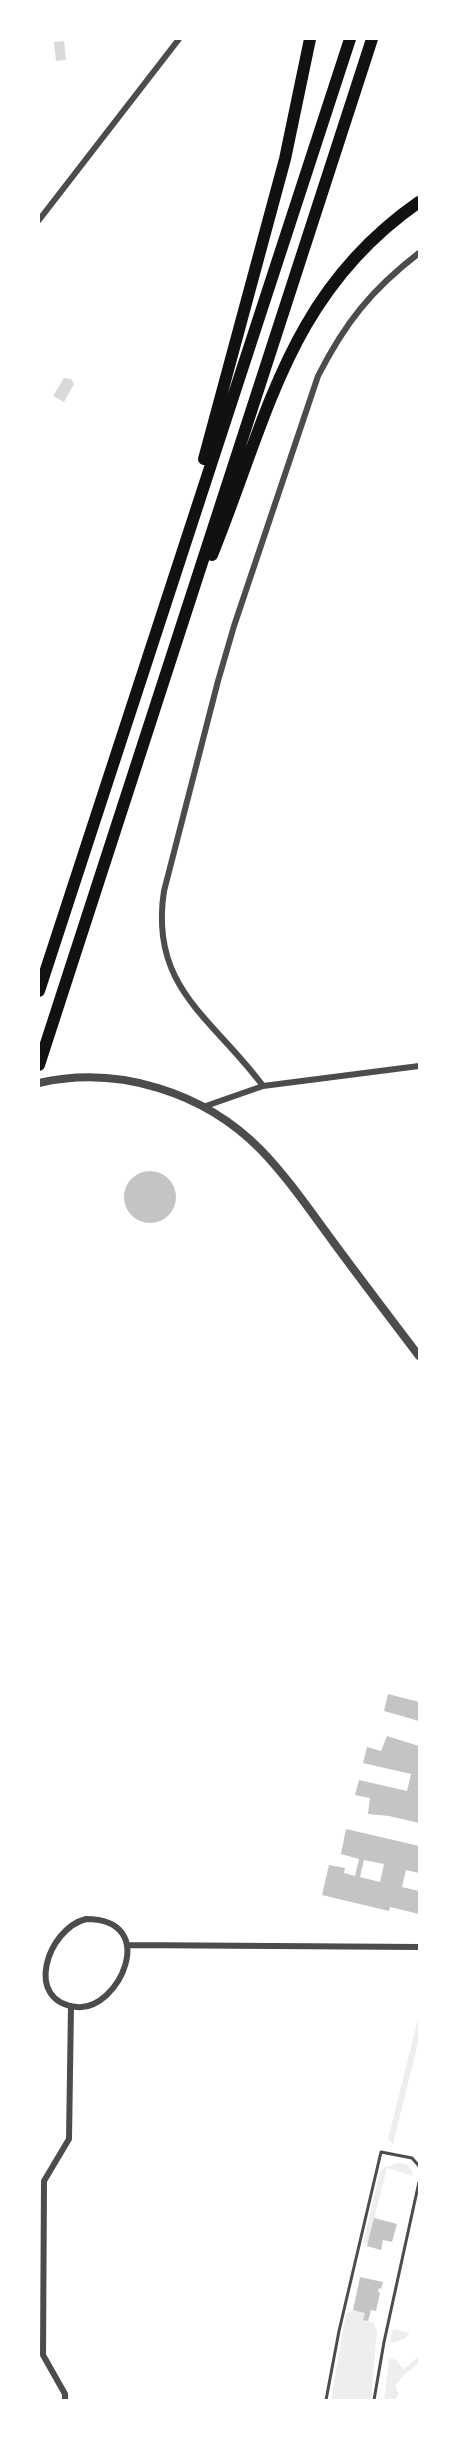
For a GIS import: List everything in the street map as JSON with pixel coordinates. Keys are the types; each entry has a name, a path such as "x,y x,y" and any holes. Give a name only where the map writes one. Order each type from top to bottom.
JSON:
{"highway":[{"path":"182,549 212,427 285,159 310,39"},
{"path":"39,991 350,39"},
{"path":"39,1065 372,39"},
{"path":"175,648 222,531 278,380 296,341 330,285 351,261 374,238 419,202"}],"street":[{"path":"39,220 179,39"},
{"path":"263,1086 244,1060 197,1010 167,962 160,915 164,891 231,637 318,376 350,320 396,271 419,253"},
{"path":"203,1107 263,1086 419,1066"},
{"path":"39,1083 85,1077 145,1083 203,1107 235,1127 260,1150 290,1184 419,1356"},
{"path":"98,1919 113,1925 127,1945 126,1966 110,1990 98,2001 85,2007 71,2006 59,2000 49,1990 45,1976 48,1957 63,1935 78,1921 98,1919"},
{"path":"127,1945 419,1947"},
{"path":"65,2400 65,2394 43,2355 44,2181 69,2139 71,2006"}],"lane":[{"path":"326,2400 339,2331 381,2152 412,2158 419,2166"},
{"path":"374,2400 384,2342 419,2182"}],"shaded area":[{"path":"64,41 66,60 56,61 54,42"},
{"path":"64,378 71,379 74,384 64,402 53,396"},
{"path":"419,2015 419,2039 393,2144 388,2139"},
{"path":"396,2163 407,2165 413,2176 387,2168 368,2243 363,2243 380,2172 384,2168"},
{"path":"353,2310 365,2313 364,2320 374,2323 377,2332 371,2397 370,2400 331,2400 346,2314"},
{"path":"393,2329 410,2333 404,2339 392,2343 390,2341"},
{"path":"419,2357 419,2363 395,2386 399,2393 395,2400 384,2400 389,2358 396,2360 403,2369"}],"building":[{"path":"145,1171 155,1171 169,1178 176,1197 169,1216 155,1223 145,1223 135,1219 128,1212 124,1202 124,1192 128,1182 135,1175"},
{"path":"388,1694 419,1702 419,1721 384,1711"},
{"path":"387,1736 419,1746 419,1823 368,1814 370,1798 355,1795 359,1780 407,1791 411,1774 363,1763 367,1747 381,1751"},
{"path":"346,1829 419,1846 419,1873 406,1870 402,1887 419,1891 419,1914 390,1907 389,1911 322,1895 329,1865 345,1868 344,1873 355,1876 359,1859 341,1854","holes":["364,1860 384,1864 380,1882 360,1877"]},
{"path":"374,2218 397,2224 392,2242 383,2240 381,2250 367,2246"},
{"path":"360,2277 383,2282 378,2292 380,2293 376,2311 371,2310 368,2321 363,2320 365,2313 353,2310"}]}
